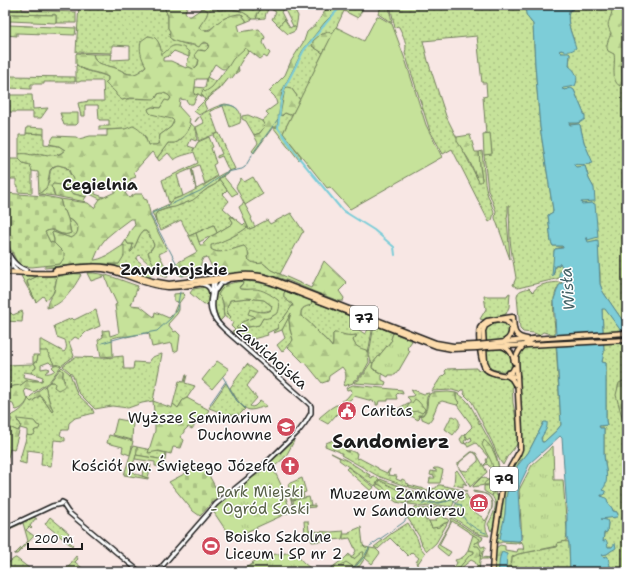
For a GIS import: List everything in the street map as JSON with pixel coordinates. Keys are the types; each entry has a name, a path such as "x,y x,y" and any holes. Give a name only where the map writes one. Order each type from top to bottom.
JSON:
{"main road":[{"name":"77","path":"11,271 52,270 84,266 100,266 115,269 150,281 168,284 252,278 269,281 440,347 456,349 476,346"},
{"name":"77","path":"11,271 53,273 101,269 115,272 149,284 172,287 246,274 264,277 436,342 453,346 525,346 627,340"},
{"path":"515,384 508,374 489,372 483,366 480,342 481,326 489,320 513,317 515,332 520,338 527,339"},
{"path":"501,345 511,335 511,326 503,320 489,323 483,329 484,358 486,365 492,370 515,376 516,357 518,352 529,341 534,339"},
{"name":"77","path":"501,345 527,339 627,333"},
{"name":"79","path":"492,572 503,480 520,449 520,428 513,357 512,353 508,349 501,345"},
{"path":"508,374 512,372 514,368"},
{"name":"79","path":"515,376 516,404 520,428"}],"street":[{"path":"5,247 13,263 26,270"},
{"path":"11,271 13,263"},
{"path":"11,271 13,263"},
{"path":"195,284 203,284 210,289 212,294 221,283 234,279"},
{"name":"Zawichojska","path":"157,572 216,504 264,465 298,432 311,411 311,406 307,402 219,324 213,309 212,294 214,280"},
{"path":"5,528 52,506 62,505 68,512 140,572"}],"green space":[{"path":"7,5 22,5 22,10 76,12 76,23 56,23 56,15 7,14"},
{"path":"79,5 166,5 165,9 168,16 168,28 172,40 189,45 207,43 209,44 208,48 205,51 200,50 199,61 193,69 189,67 186,68 189,53 185,48 161,55 157,40 148,36 143,54 146,65 137,73 127,73 97,62 93,54 112,54 111,60 130,59 130,46 112,45 112,53 76,52"},
{"path":"166,5 190,5 187,7 185,12 188,16 191,16 201,9 205,9 208,11 206,17 199,27 200,29 205,30 210,30 225,18 241,14 246,22 238,25 240,32 259,29 265,37 263,43 270,53 267,58 264,56 260,59 250,51 246,55 242,55 225,69 215,64 206,79 196,79 194,94 198,94 193,104 189,104 186,100 180,99 179,107 190,119 189,123 191,124 187,132 177,142 168,143 157,158 152,152 134,172 136,177 130,179 132,186 125,193 129,198 135,194 142,194 144,199 147,200 150,216 167,250 159,254 165,266 160,271 158,271 149,256 148,252 154,245 146,231 141,233 135,247 130,252 133,244 128,244 126,240 130,231 135,225 134,219 130,219 106,238 100,246 94,260 107,256 124,245 124,256 119,264 84,264 45,268 45,265 60,264 64,253 54,243 52,233 53,232 71,238 78,231 78,227 73,221 68,219 65,211 63,211 60,199 88,203 94,208 100,199 115,192 116,185 108,181 96,189 78,185 74,182 69,170 66,167 58,165 54,166 50,170 47,187 39,194 38,172 32,171 30,165 23,163 19,159 19,154 57,155 65,150 59,146 49,144 54,136 76,137 79,139 90,136 107,136 107,130 125,129 133,126 139,129 143,134 148,145 156,145 159,143 160,135 171,127 174,121 172,119 151,114 148,109 152,107 160,108 165,100 169,101 171,98 165,93 162,93 158,94 154,99 130,98 122,100 116,95 114,90 105,83 108,80 108,77 83,69 76,64 76,54 93,54 97,62 127,73 135,74 146,66 141,54 140,44 141,41 149,36 158,41 161,48 161,55 173,46 183,47 189,52 189,57 174,51 169,56 163,58 163,61 171,61 186,68 195,68 198,65 199,60 196,58 195,54 198,50 205,51 209,44 205,42 199,47 172,40 169,37 170,31 168,28 168,16 165,9"},
{"path":"205,5 210,5 210,8 217,7 219,10 237,10 253,19 246,22 241,14 221,20 211,29 200,29 199,27 207,15 205,9 201,9"},
{"path":"221,5 245,5 246,7 254,10 257,5 264,5 258,13 256,19 253,19 237,10 217,9 217,7"},
{"path":"264,5 292,5 298,16 296,28 293,26 284,8 281,12 285,20 279,26 272,19 276,12 269,8 265,18 256,19 258,13"},
{"path":"329,5 342,5 325,22 303,50 282,91 277,127 273,127 254,153 252,151 258,143 254,135 260,133 265,126 262,121 269,115 266,112 277,104 275,97 269,91 285,75 291,61 304,41 307,32 317,23"},
{"path":"342,5 357,5 363,8 358,18 344,11 333,34 330,33 312,46 323,53 300,100 291,88 282,116 285,113 290,115 293,113 283,133 301,156 299,160 273,127 277,127 282,91 303,50 325,22"},
{"path":"382,5 389,5 392,23 378,14"},
{"path":"390,5 525,5 525,10 533,24 540,127 553,210 553,212 548,215 551,242 553,246 563,247 555,249 554,251 554,273 555,266 558,266 561,263 562,267 560,272 562,277 564,277 518,288 513,285 516,278 510,240 509,205 507,218 510,259 495,218 496,211 488,190 484,155 492,153 490,134 486,134 483,97 487,96 486,83 482,83 477,36 423,41 446,116 478,180 482,180 479,152 482,151 485,183 494,213 492,220 489,222 452,149 443,154 430,131 405,53 405,40 399,27 397,26 395,28"},
{"path":"572,5 627,5 627,327 603,292 600,284 597,240 587,243 586,237 588,240 592,203 582,204 581,202 594,188 589,179 585,166 576,167 572,164 590,164 592,162 584,142 580,125 570,125 569,123 577,123 585,116 574,90 562,89 569,66 570,54 561,53 559,51 565,51 574,40 568,19 569,11 573,9"},
{"path":"609,5 625,5 626,10 626,22 622,33 628,48 622,61 622,83 620,86 617,84 614,76 614,54 607,49 607,44 611,33 608,24 612,11"},
{"path":"7,14 56,15 56,23 10,21 9,25 76,28 75,35 17,33 17,36 5,35 5,21 8,20"},
{"path":"377,16 392,24 426,125 442,157 350,209 330,187 327,188 283,133 336,27 364,41"},
{"path":"284,20 290,28 293,26 296,28 295,31 288,34 279,26"},
{"path":"328,32 333,34 323,53 312,46 313,41 321,34"},
{"path":"245,48 249,51 233,77 231,79 228,78 211,94 211,96 205,100 201,95 203,90 205,92 212,87 233,59"},
{"path":"242,55 246,55 238,65 239,71 229,78 220,89 204,103 207,110 199,115 194,111 205,100 198,94 195,96 195,87 205,88 207,77 216,82 230,64"},
{"path":"5,65 9,65 9,76 75,77 75,82 44,82 44,84 31,84 31,89 9,88 9,95 32,95 33,109 48,108 41,118 33,118 33,112 5,112 5,100 8,99 8,92 5,91"},
{"path":"77,65 84,70 108,77 108,86 114,90 122,100 156,98 158,94 162,93 169,96 171,98 169,101 164,103 160,108 152,107 148,109 174,121 171,127 160,135 159,143 156,145 148,145 145,136 125,129 99,130 99,126 109,126 109,120 99,120 98,105 85,105 85,116 81,116 78,103 104,101 103,81 76,82"},
{"path":"287,87 291,88 300,100 293,113 290,115 285,113 281,116 285,89"},
{"path":"225,104 235,107 238,109 240,115 240,123 230,127 223,106 210,111 218,133 198,141 196,127 204,123 200,116 208,111"},
{"path":"60,113 78,113 78,123 76,125 64,125"},
{"path":"248,115 262,121 265,126 260,133 254,135 246,121 242,119 242,116"},
{"path":"191,124 196,129 197,139 196,141 191,139 188,146 194,148 193,151 198,142 209,137 213,147 211,148 216,163 213,165 217,176 205,184 199,165 192,168 196,189 191,169 177,175 183,196 174,199 169,203 162,180 198,163 194,152 174,160 168,153 159,161 157,158 168,143 178,142 183,138 189,130"},
{"path":"27,127 44,128 44,134 26,133"},
{"path":"26,133 44,134 44,144 59,146 65,150 59,154 53,155 19,154 19,135 26,135"},
{"path":"219,133 235,169 229,171 222,156 217,158 217,156 222,154 214,135"},
{"path":"490,133 492,154 484,155 483,134"},
{"path":"470,135 475,152 479,152 481,182 479,182 469,160 457,141 457,137"},
{"path":"5,158 19,159 23,163 30,165 32,171 32,193 18,192 16,179 5,179"},
{"path":"58,165 67,169 78,185 96,189 95,194 104,197 100,199 88,193 86,197 77,195 72,193 66,186 53,184 53,192 55,196 39,194 48,184 50,172"},
{"path":"231,170 219,179 216,184 208,188 193,200 157,212 155,215 156,222 152,212"},
{"path":"223,176 237,193 232,196 219,179"},
{"path":"253,177 263,194 245,205 236,187 241,178 244,182"},
{"path":"219,179 227,190 223,194 229,201 223,208 233,217 230,217 233,222 232,224 217,233 214,225 189,236 181,220 161,230 156,222 155,215 157,212 192,200 215,184"},
{"path":"53,184 66,186 70,192 86,197 84,200 86,202 55,196 51,187"},
{"path":"5,193 44,196 60,199 63,211 65,211 68,219 71,233 61,234 53,230 48,230 45,232 50,242 54,243 64,253 64,258 60,264 32,267 21,266 16,260 5,238"},
{"path":"244,203 255,227 249,229 239,207"},
{"path":"291,213 304,232 302,233 280,274 271,270 263,263 259,264 250,261 248,259 249,255 244,246 223,252 214,251 211,249 210,245 230,238 247,227 250,229 267,220 270,224"},
{"path":"230,217 233,217 243,225 246,222 248,226 231,237 211,245 211,249 218,252 223,252 244,246 248,252 248,259 253,263 263,263 271,270 311,288 324,261 347,283 339,291 344,298 343,301 339,301 289,281 263,273 221,275 214,271 207,257 203,258 198,273 182,276 178,274 173,265 197,252 189,236 196,233 200,245 202,245 210,237 232,224 233,222"},
{"path":"68,219 73,221 78,228 76,234 71,238 53,232 54,243 50,242 45,232 53,230 59,233 71,233"},
{"path":"214,225 217,233 199,242 196,233"},
{"path":"143,231 146,231 154,245 150,250 152,261 158,271 163,269 168,277 164,277 139,255 136,259 153,273 149,278 116,266 101,264 119,264 124,245 122,246 126,240 128,244 133,244 130,252 134,247 139,236"},
{"path":"69,273 81,275 71,291 63,300 58,304 47,308 48,301 54,292 57,277 61,274"},
{"path":"87,273 107,275 138,286 131,305 140,306 154,317 155,312 169,318 173,314 178,302 174,301 174,294 183,293 185,295 179,303 179,310 168,324 174,332 176,331 180,335 178,350 174,352 172,343 152,347 149,334 146,333 112,338 113,356 101,357 98,340 103,337 102,331 109,330 110,336 119,333 115,305 117,304 105,276 91,281"},
{"path":"20,274 38,275 27,281 36,302 31,294"},
{"path":"61,274 57,278 52,295 46,300 43,296 36,302 27,281 38,275"},
{"path":"245,281 265,284 285,291 284,298 293,305 278,324 278,328 267,333 268,335 253,339 248,335 244,340 232,331 235,330 231,326 233,323 229,319 231,317 227,309 230,300 248,298 264,300 272,306 271,310 266,311 258,312 251,310 255,317 244,322 238,329 259,325 263,318 273,316 278,312 267,293 258,290 240,289 239,288"},
{"path":"245,281 239,287 240,289 257,289 264,291 278,300 280,306 278,313 269,318 263,318 259,325 238,329 236,328 242,322 255,317 248,314 250,309 267,312 271,310 272,306 264,300 248,298 230,300 227,313 231,317 229,319 226,318 224,315 223,301 218,295 226,285"},
{"path":"562,282 555,293 554,300 555,334 543,332 539,335 523,332 520,329 517,296 518,292 529,288 533,292 541,285"},
{"path":"229,283 218,295 222,300 224,317 220,321 214,303 216,294 221,286"},
{"path":"207,287 210,292 209,304 204,305 190,293 193,289"},
{"path":"285,291 312,301 311,305 304,307 301,316 311,324 332,347 334,333 350,336 357,335 353,340 358,347 366,350 369,362 364,373 361,373 361,376 358,376 358,379 354,380 353,383 343,385 346,376 342,367 329,376 328,381 322,383 305,362 304,363 288,347 293,340 289,320 291,313 282,330 273,332 278,328 278,324 293,305 284,298"},
{"path":"510,293 509,307 506,314 484,320 480,319 486,309 484,296 507,296"},
{"path":"312,301 357,319 355,323 356,328 365,334 372,324 368,354 367,351 355,344 353,340 356,335 348,336 334,333 332,347 311,324 301,317 304,307 311,305"},
{"path":"605,308 627,339 627,572 610,572 610,566 602,556 612,550 612,547 608,547 603,544 604,533 607,532 608,523 601,519 617,512 613,511 610,505 601,497 601,495 603,495 602,490 606,472 604,428 599,428 599,426 607,425 606,363 602,362 604,352 602,309"},
{"path":"96,310 100,326 86,332 79,339 75,337 69,342 74,356 61,366 54,365 48,353 40,351 40,340 42,340 64,352 66,348 65,340 57,337 54,326 72,318 74,320"},
{"path":"22,311 22,322 5,321 5,313 11,313 13,315"},
{"path":"291,312 289,320 293,340 292,343 290,343 282,352 277,345 285,338 282,330"},
{"path":"501,321 510,326 508,336 498,341 484,342 484,329 490,324"},
{"path":"374,325 393,333 392,340 373,363 371,362 369,354"},
{"path":"393,333 412,341 407,348 410,351 399,370 395,375 389,375 388,377 372,368 373,363 392,340"},
{"path":"556,345 561,425 544,442 542,442 541,438 546,429 544,422 528,453 520,461 510,478 501,540 522,542 496,543 504,482 519,456 518,356 523,349 526,348"},
{"path":"504,349 510,353 512,367 510,371 501,371 490,368 486,363 484,350"},
{"path":"40,351 47,351 54,364 49,362 41,365 41,369 50,369 45,373 54,371 55,370 52,367 55,365 61,366 49,382 34,392 25,389 26,397 28,399 24,406 16,410 13,404 8,402 5,403 5,390 21,385 26,381 42,381 43,377 31,373 36,368 34,363 37,361 38,355 40,355"},
{"path":"162,354 153,401 128,408 112,406 95,409 78,392 73,376 63,366 75,357 104,358 123,356 124,369 133,369 134,362 149,363 151,358"},
{"path":"33,355 38,355 37,361 34,363 36,368 31,373 24,372 23,377 42,381 26,381 21,385 5,390 5,365 33,364"},
{"path":"217,361 229,369 212,389 202,380"},
{"path":"371,362 373,363 373,369 382,374 382,380 386,382 385,385 354,383 355,381 359,380 359,377 362,377 362,374 365,374 365,371"},
{"path":"247,364 257,372 247,386 257,398 250,406 255,406 260,401 267,406 252,410 247,409 238,401 230,388"},
{"path":"62,367 70,374 77,394 92,408 94,413 75,418 69,423 68,430 61,431 60,435 65,438 65,441 54,440 51,466 41,465 42,452 27,450 26,464 19,462 27,435 35,431 37,425 35,422 23,420 17,421 21,426 18,431 9,427 12,419 7,418 5,425 5,418 19,411 25,406 28,399 31,402 40,396 52,412 53,410 49,402 45,386 50,382 54,382 55,384 65,381 63,379 63,371 60,369"},
{"path":"476,368 490,375 507,378 511,380 512,383 518,443 507,457 503,465 472,402 464,394 464,390 459,392 452,390 432,391 441,377 446,373 445,371 447,369"},
{"path":"60,369 63,371 65,386 58,390 54,387 54,382 50,382"},
{"path":"186,375 185,383 195,386 178,408 173,404 179,381 184,382"},
{"path":"627,379 627,444 624,424 616,395 619,383"},
{"path":"226,383 237,401 245,409 239,415 228,415 209,408"},
{"path":"353,385 402,390 403,394 398,393 396,395 397,399 379,401 378,405 376,405 376,402 354,396 345,403 341,401 346,399 352,392 351,389 347,390 346,388"},
{"path":"45,386 47,396 53,410 52,412 41,396 31,402 28,399"},
{"path":"411,389 424,394 429,393 427,397 426,409 423,415 418,415 420,418 418,420 394,411 410,403 410,400 407,397 414,395"},
{"path":"431,393 456,393 456,398 459,403 457,405 442,401 438,403 429,422 418,416 423,415 427,409 428,398"},
{"path":"456,393 465,398 470,405 492,447 499,465 499,472 503,471 504,474 501,477 496,478 497,483 473,487 482,477 487,480 492,479 492,468 487,464 484,466 488,457 476,443 468,447 465,444 472,440 471,437 468,439 465,434 472,427 457,405 459,402 456,399"},
{"path":"187,398 209,410 202,420 199,419 192,429 188,427 184,431 180,437 184,440 181,448 173,447 171,454 159,451 148,453 155,431 153,401 172,408 173,404 178,408 183,400"},
{"path":"415,399 425,409 422,413 418,411 411,412 407,409 409,403 412,403"},
{"path":"336,405 344,406 328,424 319,419 320,417"},
{"path":"453,416 458,420 459,425 453,435 445,429"},
{"path":"17,419 34,421 40,426 39,429 34,431 35,434 31,436 27,435 27,430 20,428 14,450 10,449 7,462 5,461 5,442 9,427 18,431 21,426"},
{"path":"117,419 133,422 132,440 113,435"},
{"path":"464,434 467,439 464,441 465,444 462,443 460,439"},
{"path":"109,435 133,441 130,455 122,452 123,447 107,443"},
{"name":"Park Miejski - Ogród Saski","path":"293,440 294,441 286,456 274,467 290,512 231,538 213,511 219,504 264,467"},
{"path":"333,440 346,450 345,451 349,452 346,451 348,450 357,453 356,458 359,458 387,473 390,469 388,475 397,476 396,479 406,481 406,483 409,484 408,487 378,476 341,455 342,453 325,446 326,443"},
{"path":"484,440 496,456 499,471 498,475 494,476 492,463 482,445"},
{"path":"133,446 137,447 137,453 129,468 136,474 148,479 124,475"},
{"path":"553,446 554,480 563,480 567,531 566,541 557,543 558,546 524,553 523,544 521,541 519,490 532,465"},
{"path":"137,447 166,453 165,460 136,455"},
{"path":"471,452 460,462 458,466 458,463"},
{"path":"472,452 476,453 487,472 470,487 458,467 461,470 467,471 478,461 477,455"},
{"path":"331,453 346,460 370,475 370,477 372,478 373,476 379,479 375,486 339,460 340,458"},
{"path":"136,455 165,460 162,467 155,466 155,462 135,459"},
{"path":"139,463 151,465 148,478 142,476 143,470 138,469"},
{"path":"203,464 220,496 200,516 193,511 169,482"},
{"path":"348,467 374,487 371,491 346,469"},
{"path":"433,469 443,470 440,483 429,483 430,478 435,478 434,476 430,475 431,471 436,472 436,470"},
{"path":"457,470 467,485 463,483 463,487 454,485 455,472"},
{"path":"302,478 306,492 303,493 304,498 292,500 291,498 293,508 314,505 315,507 293,509 288,484"},
{"path":"493,478 496,478 498,481 494,484 492,496 484,491 484,486 488,485 484,485 484,483 486,481 493,480"},
{"path":"380,479 399,486 399,488 407,491 407,489 408,490 406,504 396,502 376,486"},
{"path":"379,480 398,490 406,491 405,498 401,500 390,496 383,487 377,484"},
{"path":"500,484 494,526 491,531 488,524 495,506 492,496 494,490 498,496"},
{"path":"409,485 427,490 441,485 467,491 448,489 428,492 409,487"},
{"path":"410,490 420,493 425,498 429,499 431,503 449,500 454,502 452,507 439,505 421,507 408,504"},
{"path":"450,491 461,494 454,502 449,500 431,503 429,499 422,497 420,493 430,494"},
{"path":"410,492 426,502 423,503 416,500 410,503 408,502"},
{"path":"466,494 470,501 472,501 475,496 476,497 469,508 485,521 488,516 486,528 489,536 476,533 451,516 453,510 457,511 458,509 454,508 460,498"},
{"path":"309,497 311,505 294,508 293,500"},
{"path":"416,506 421,509 441,507 451,509 445,512 426,510 425,520 429,521 432,528 439,527 448,522 436,543 427,551 422,545 419,536 407,517"},
{"path":"442,515 444,518 449,519 448,522 439,527 432,528 429,521 435,521"},
{"path":"34,517 37,519 35,519 30,526 32,528 31,529 29,527 26,530 34,536 17,554 15,554 28,541 23,523 5,531 5,529"},
{"path":"50,517 69,533 65,538 73,545 72,546 45,524"},
{"path":"451,518 475,534 483,537 479,543 481,547 485,546 482,557 491,558 490,559 480,559 474,542 479,539 452,521 439,545 451,552 448,556 438,548 437,546 450,524"},
{"path":"304,521 308,521 309,531 344,531 342,539 312,542 311,539 305,534"},
{"path":"408,523 417,538 420,547 425,553 417,565 416,562 419,558 412,552 408,556 390,538 378,549 374,547"},
{"path":"361,527 363,545 370,548 359,567 355,568 354,567 363,556 362,552 356,558 351,558 356,551 350,538 343,539 343,534 349,534 349,532"},
{"path":"473,535 480,539 478,542 474,543 475,546 478,546 481,550 479,572 476,572 477,566 475,562 471,560 460,569 459,568 469,556 474,553 474,551 468,550"},
{"name":"Boisko Szkolne Liceum i SP nr 2","path":"209,538 219,547 214,553 204,544"},
{"path":"566,541 569,543 570,572 511,572 512,557 518,554 557,547 557,543"},
{"path":"500,545 505,546 505,550 517,552 518,549 523,549 524,553 512,557 511,572 494,572 496,548"},
{"path":"370,548 376,549 380,553 372,564 365,558"},
{"path":"468,550 474,551 474,553 459,568 454,570 453,569 457,563 455,560 463,557"},
{"path":"296,552 305,564 317,572 236,572 253,564 252,563 259,558 259,556"},
{"path":"364,552 363,556 354,567 334,566 349,554 351,558 354,559"},
{"path":"76,556 78,559 75,562 87,572 64,572 72,562"},
{"path":"15,558 34,572 5,572 5,565"},
{"path":"346,562 355,568 359,567 354,572 325,572 334,566 338,567"}],"water":[{"name":"Wisła","path":"525,5 572,5 573,9 569,11 568,21 576,48 568,51 559,51 561,53 570,54 569,66 575,72 577,80 575,86 562,89 565,90 571,88 574,90 585,116 585,119 581,122 569,123 570,125 580,125 584,142 593,163 583,165 573,164 576,167 585,166 589,179 594,188 595,201 581,202 582,204 595,204 598,237 588,240 586,237 588,242 598,240 600,284 603,292 627,327 627,339 605,309 602,309 604,352 602,362 606,363 607,425 599,426 600,428 604,428 604,453 607,478 605,486 602,490 606,493 601,496 607,499 613,511 617,512 618,515 617,517 601,519 607,520 608,523 607,532 604,533 603,542 606,540 608,547 612,547 615,543 616,548 607,554 602,555 604,557 608,557 610,572 570,572 562,438 560,436 530,463 520,484 518,492 521,539 517,541 501,540 500,538 510,478 528,453 544,422 547,422 547,426 541,438 542,442 544,442 561,425 554,299 559,286 572,279 571,276 559,277 562,267 560,263 559,265 555,266 553,276 552,275 554,251 555,249 563,247 553,246 551,242 548,215 553,212 553,210 540,127 533,24 526,14"},
{"path":"502,552 507,554 506,572 498,572 500,557"}],"waterway":[{"path":"342,5 304,50 285,87 281,101 278,128 300,159 342,210 374,230 394,247 395,255"},
{"path":"220,106 230,105 238,110"},
{"path":"253,153 278,119"},
{"path":"152,213 200,191 227,172 242,169 245,167 252,155"},
{"path":"151,214 168,248"},
{"path":"169,249 183,276"},
{"path":"102,343 123,337 157,331 171,318 177,309 180,292"},
{"path":"223,377 237,401 245,408"},
{"path":"210,404 226,381"},
{"path":"422,505 425,503 439,503 452,500 461,505 463,516 467,522 486,533"},
{"path":"370,546 404,522 417,510"},
{"path":"365,555 369,548"},
{"path":"347,572 357,565 364,557"}],"place":[{"name":"Caritas","path":"347,411"},
{"name":"Wyższe Seminarium Duchowne","path":"286,427"},
{"name":"Kościół pw. Świętego Józefa","path":"290,466"},
{"name":"Muzeum Zamkowe w Sandomierzu","path":"479,503"},
{"name":"Boisko Szkolne Liceum i SP nr 2","path":"211,546"}],"district":[{"name":"Cegielnia","path":"100,184"},
{"name":"Zawichojskie","path":"174,269"},
{"name":"Sandomierz","path":"391,441"}]}
